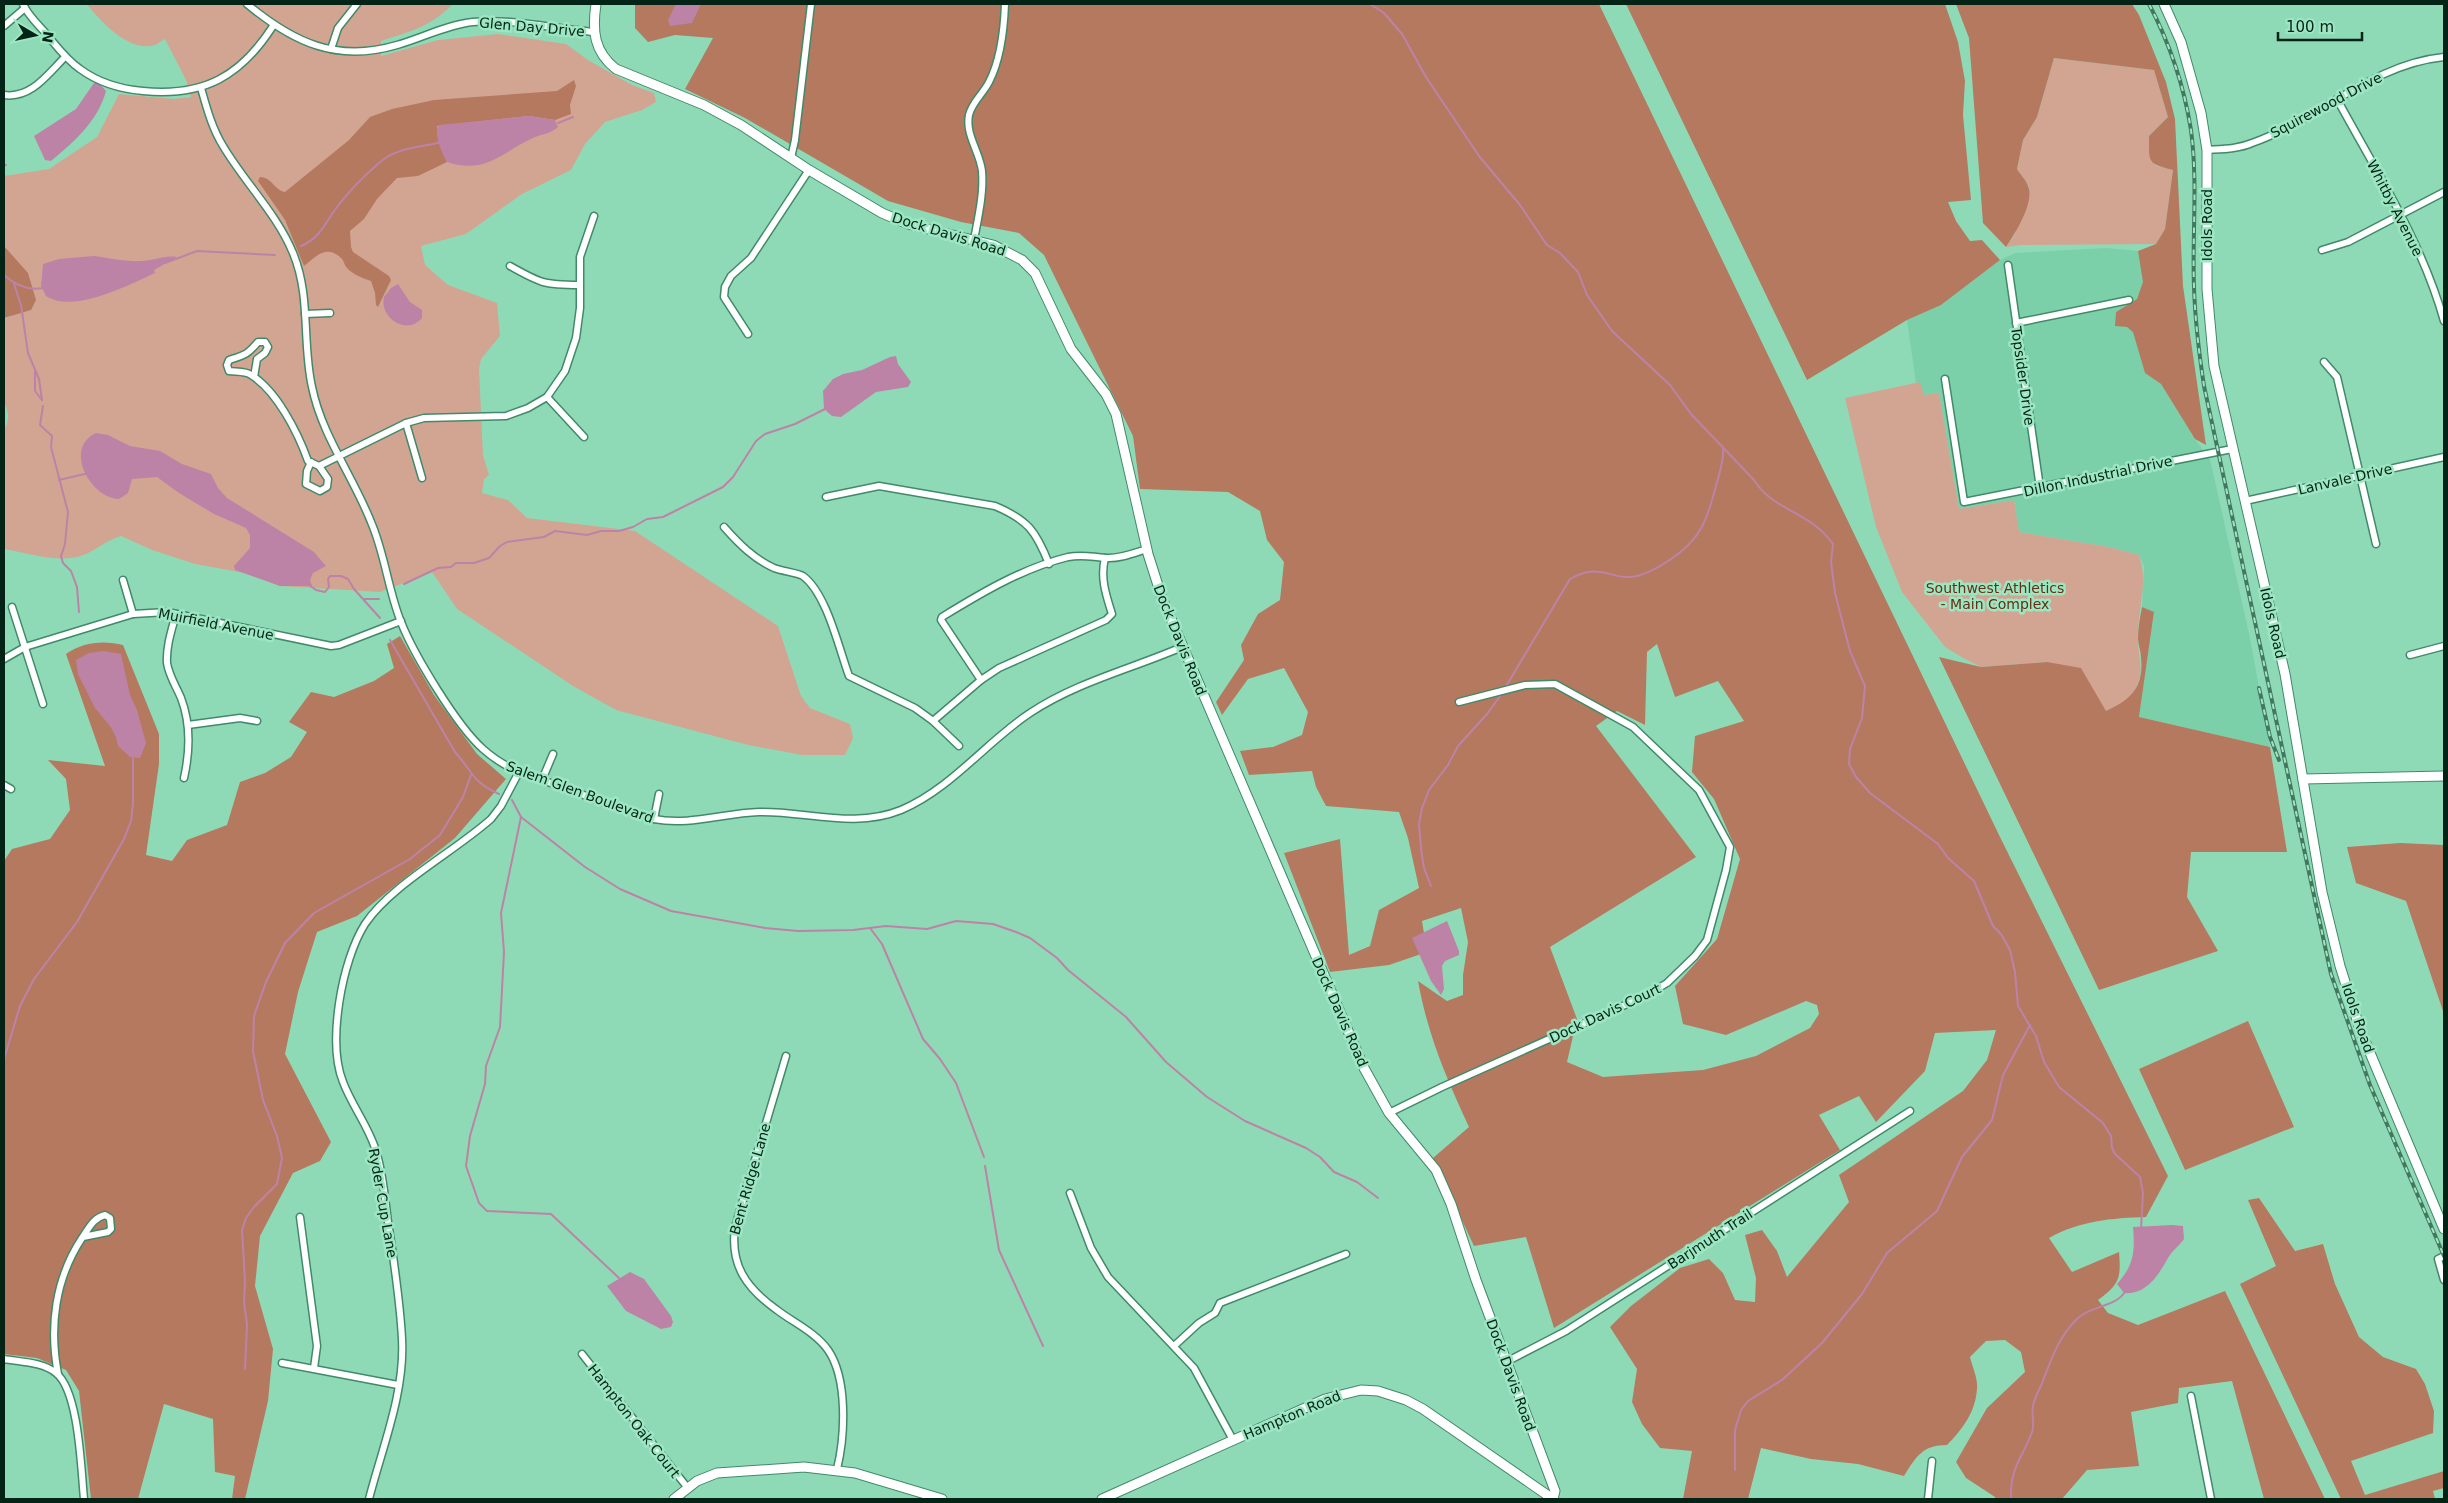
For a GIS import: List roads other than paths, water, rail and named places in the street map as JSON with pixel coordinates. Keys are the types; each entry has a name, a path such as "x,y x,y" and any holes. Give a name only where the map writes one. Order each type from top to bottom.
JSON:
{"street":[{"name":"Glen Day Drive","path":"247,4 273,26 304,43 331,49 370,51 398,45 456,25 485,21 594,32"},
{"path":"331,49 338,28 357,4"},
{"name":"Dock Davis Road","path":"596,4 594,32 600,53 616,69 704,104 810,170 896,219 1002,248 1030,267 1040,282 1072,349 1112,405 1124,439 1147,549 1162,598 1364,1068 1389,1113 1436,1170 1451,1204 1476,1280 1555,1491 1553,1499"},
{"path":"791,158 795,140 811,4"},
{"path":"974,240 980,207 982,172 969,131 969,115 976,100 988,83 996,63 1004,24 1005,4"},
{"name":"Idols Road","path":"2164,4 2181,42 2201,112 2207,150 2207,289 2214,366 2284,671 2322,892 2340,966 2360,1030 2444,1229"},
{"path":"4,26 24,6 65,57 91,77 118,88 166,93 201,88 222,78 242,64 254,52 273,26"},
{"path":"4,95 21,94 31,90 65,57"},
{"name":"Squirewood Drive","path":"2207,150 2252,144 2378,76 2405,65 2444,57"},
{"name":"Salem Glen Boulevard","path":"201,88 210,120 223,146 288,242 301,278 311,386 320,416 374,528 401,622 420,660 474,740 492,757 519,772 654,819 683,821 760,812 848,820 888,814 925,797 1019,720 1061,695 1096,679 1146,663 1182,647"},
{"name":"Whitby Avenue","path":"2337,99 2400,216 2435,289 2444,321"},
{"path":"748,334 724,297 725,287 732,276 751,258 810,170"},
{"path":"2322,250 2348,242 2444,192"},
{"path":"319,466 406,423 424,418 506,416 528,408 547,397 565,371 576,338 580,308 582,247 594,216"},
{"name":"Topsider Drive","path":"2008,265 2040,488"},
{"path":"510,266 538,282 548,285 580,285"},
{"path":"2016,323 2129,300"},
{"path":"305,314 330,313"},
{"path":"254,377 256,359 265,354 268,347 265,342 258,342 251,352 229,360 226,365 229,371 250,373 284,410 299,437 308,461 311,462 319,466 328,480 327,487 320,491 306,484 306,471 311,462"},
{"path":"2324,362 2337,377 2376,544"},
{"name":"Dillon Industrial Drive","path":"1945,379 1964,502 2232,449"},
{"path":"547,397 584,437"},
{"path":"406,423 422,478"},
{"name":"Lanvale Drive","path":"2245,501 2444,456"},
{"path":"826,497 879,486 996,506 1012,513 1031,527 1040,541 1049,564"},
{"path":"724,527 756,558 790,574 802,575 811,584 824,607 850,676 915,708 933,721 959,746"},
{"path":"981,680 941,620 942,617 995,586 1067,557 1088,554 1105,558 1118,558 1147,549"},
{"path":"933,721 981,680 1070,634 1106,620 1112,614 1103,586 1102,570 1105,558"},
{"path":"123,580 133,614"},
{"path":"12,607 43,704"},
{"name":"Muirfield Avenue","path":"4,659 25,646 133,614 159,611 331,646 340,645 401,622"},
{"path":"176,614 168,646 168,664 184,707 188,725 189,748 184,778"},
{"path":"2410,655 2444,646"},
{"name":"Dock Davis Court","path":"1389,1113 1442,1087 1645,996 1667,983 1695,956 1707,940 1726,870 1730,847 1699,790 1633,727 1555,684 1524,685 1459,702"},
{"path":"188,725 240,718 257,721"},
{"path":"542,780 553,754"},
{"name":"Ryder Cup Lane","path":"369,1499 398,1384 402,1341 398,1288 382,1177 376,1150 344,1086 336,1055 337,1031 346,969 358,936 378,908 491,820 502,806 519,772"},
{"path":"2303,779 2444,776"},
{"path":"4,785 11,789"},
{"path":"654,819 659,794"},
{"name":"Bent Ridge Lane","path":"786,1056 735,1227 732,1247 736,1260 750,1287 776,1310 804,1328 827,1349 837,1368 842,1386 843,1407 837,1469"},
{"name":"Barjmuth Trail","path":"1506,1362 1566,1331 1910,1111"},
{"path":"1070,1193 1091,1248 1108,1277 1194,1368 1233,1440"},
{"path":"83,1237 108,1232 111,1229 110,1218 105,1215 98,1216 75,1248 56,1299 53,1351 58,1374 69,1390 73,1406 84,1499"},
{"path":"300,1217 317,1346 314,1368"},
{"path":"1174,1346 1199,1323 1215,1313 1220,1303 1346,1254"},
{"path":"2444,1256 2438,1259 2444,1280"},
{"name":"Hampton Oak Court","path":"582,1354 687,1487"},
{"path":"4,1359 43,1366 58,1374"},
{"path":"282,1363 398,1384"},
{"name":"Hampton Road","path":"1102,1499 1325,1399 1361,1390 1392,1394 1423,1409 1553,1499"},
{"path":"2191,1396 2211,1499"},
{"path":"1928,1499 1932,1461"},
{"path":"674,1499 687,1487 707,1476 728,1471 804,1467 837,1469 942,1499"}],"waterway":[{"path":"1370,4 1384,13 1402,34 1426,77 1479,156 1520,205 1547,245 1560,253 1578,272 1587,295 1612,331 1670,385 1691,414 1754,480 1762,491 1771,499 1813,524 1833,544 1831,562 1835,593 1850,651 1865,686 1862,718 1850,749 1849,764 1856,777 1870,793 1938,844 1948,858 1974,881 1993,926 2001,934 2010,950 2015,972 2018,1006 2036,1036 2044,1062 2059,1087 2103,1123 2111,1136 2112,1148 2115,1154 2140,1177 2143,1193 2141,1229"},
{"path":"558,123 573,117"},
{"path":"301,246 308,243 318,234 352,189 386,158 401,151 441,142"},
{"path":"165,263 197,251 275,255"},
{"path":"4,275 12,282 22,286 32,289 43,288"},
{"path":"14,284 21,305 28,353 39,379 42,400"},
{"path":"35,372 35,391 42,400"},
{"path":"43,406 40,425 52,436 51,447 68,512 65,544 61,556 63,563 71,571 77,587 79,612"},
{"path":"404,584 438,568 451,567 456,563 474,563 489,558 500,546 507,542 544,537 555,531 587,535 601,531 619,531 633,527 647,519 663,517 723,487 733,477 756,441 765,434 795,424 825,409"},
{"path":"1505,688 1570,579 1590,572 1629,577 1641,575 1663,564 1689,544 1706,519 1721,468 1723,449"},
{"path":"59,480 89,473"},
{"path":"309,585 316,590 325,592 329,587 328,579 330,576 341,576 348,579 354,589 380,618"},
{"path":"364,599 379,599"},
{"path":"390,640 455,752 478,781 499,794"},
{"path":"1431,886 1424,868 1421,849 1419,824 1422,808 1429,790 1448,765 1458,746 1487,714 1503,692"},
{"path":"4,1059 20,1006 34,979 77,922 124,839 131,821 133,804 133,757"},
{"path":"245,1369 247,1324 244,1303 245,1281 242,1230 246,1218 254,1207 277,1184 282,1158 277,1136 263,1100 253,1051 254,1016 266,982 285,943 314,913 410,859 440,835 463,797 471,775"},
{"path":"512,800 521,817 585,867 620,889 671,911 765,928 798,931 853,930 886,926 927,929 956,921 993,924 1030,938 1057,958 1068,970 1126,1017 1166,1062 1207,1097 1245,1121 1306,1148 1320,1157 1334,1172 1357,1182 1378,1198"},
{"path":"521,817 501,913 504,952 500,1027 486,1066 485,1084 470,1136 466,1166 479,1203 487,1211 551,1214 619,1278"},
{"path":"870,928 882,944 923,1039 940,1059 956,1083 984,1157"},
{"path":"1735,1470 1735,1430 1741,1410 1748,1401 1782,1380 1822,1343 1862,1294 1887,1253 1937,1211 1962,1157 1992,1120 2003,1075 2030,1025"},
{"path":"985,1166 999,1250 1043,1346"},
{"path":"2011,1499 2012,1479 2033,1429 2034,1402 2061,1339 2071,1325 2083,1314 2115,1301 2125,1292"}],"railway":[{"path":"2149,4 2170,50 2188,114 2194,169 2195,299 2204,386 2331,974 2370,1085 2444,1256"},
{"path":"2259,688 2270,737 2279,760"}],"park label":[{"name":"Southwest Athletics - Main Complex","path":"1995,596"}]}
